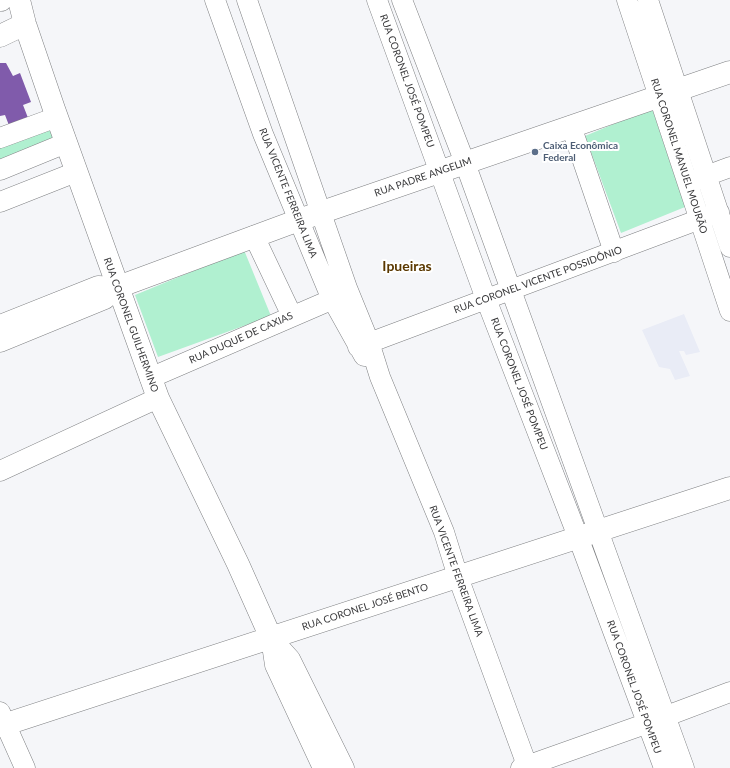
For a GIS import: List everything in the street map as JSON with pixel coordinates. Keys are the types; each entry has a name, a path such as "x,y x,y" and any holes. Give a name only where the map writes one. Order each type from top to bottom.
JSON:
{"main road":[{"name":"RUA CORONEL GUILHERMINO","path":"19,0 25,24 76,172 154,388 238,564 271,638"},
{"path":"0,36 25,24"},
{"name":"RUA PADRE ANGELIM","path":"118,287 299,220 730,72"},
{"name":"RUA CORONEL JOSÉ BENTO","path":"2,721 271,638 730,488"}],"street":[{"name":"RUA VICENTE FERREIRA LIMA","path":"215,0 237,65 263,134 332,299 364,344"},
{"name":"RUA VICENTE FERREIRA LIMA","path":"247,0 347,288 364,344 380,377 444,532 458,577 526,767"},
{"name":"RUA CORONEL JOSÉ POMPEU","path":"377,0 486,299 588,534"},
{"name":"RUA CORONEL JOSÉ POMPEU","path":"402,0 465,163 510,290 588,534 658,725 684,768"},
{"name":"RUA CORONEL MANUEL MOURÃO","path":"628,0 635,23 707,175 730,246"},
{"path":"635,23 651,8"},
{"name":"RUA CORONEL MANUEL MOURÃO","path":"651,8 688,183 730,311"},
{"path":"237,65 265,53"},
{"path":"0,138 57,117"},
{"path":"571,126 614,252"},
{"path":"263,134 290,127"},
{"path":"0,170 66,142"},
{"path":"688,183 730,167"},
{"path":"0,202 76,172"},
{"name":"RUA CORONEL VICENTE POSSIDÔNIO","path":"364,344 614,252 699,218 719,212"},
{"path":"254,236 292,316"},
{"name":"RUA PADRE ANGELIM","path":"0,325 105,299 118,287"},
{"name":"RUA DUQUE DE CAXIAS","path":"0,471 292,316 332,299"},
{"name":"RUA PADRE ANGELIM","path":"0,342 55,311"},
{"name":"RUA CORONEL GUILHERMINO","path":"271,638 275,665 323,768"},
{"name":"RUA CORONEL GUILHERMINO","path":"271,638 290,659 344,768"},
{"path":"558,768 730,692"},
{"path":"526,767 730,704"},
{"path":"2,721 25,768"},
{"name":"RUA CORONEL JOSÉ POMPEU","path":"658,725 664,768"}],"shaded area":[{"path":"684,314 700,352 686,355 684,351 679,351 690,376 675,380 670,369 659,367 642,330"}],"green space":[{"path":"652,108 685,207 621,233 585,136"},
{"path":"50,124 55,139 0,163 0,144"},
{"path":"244,250 271,316 158,357 135,295"}],"building":[{"path":"0,63 6,63 13,76 20,73 31,102 23,105 30,123 10,128 5,115 0,116"}],"place":[{"name":"Caixa Econômica Federal","path":"535,152"}],"district":[{"name":"Ipueiras","path":"407,266"}]}
